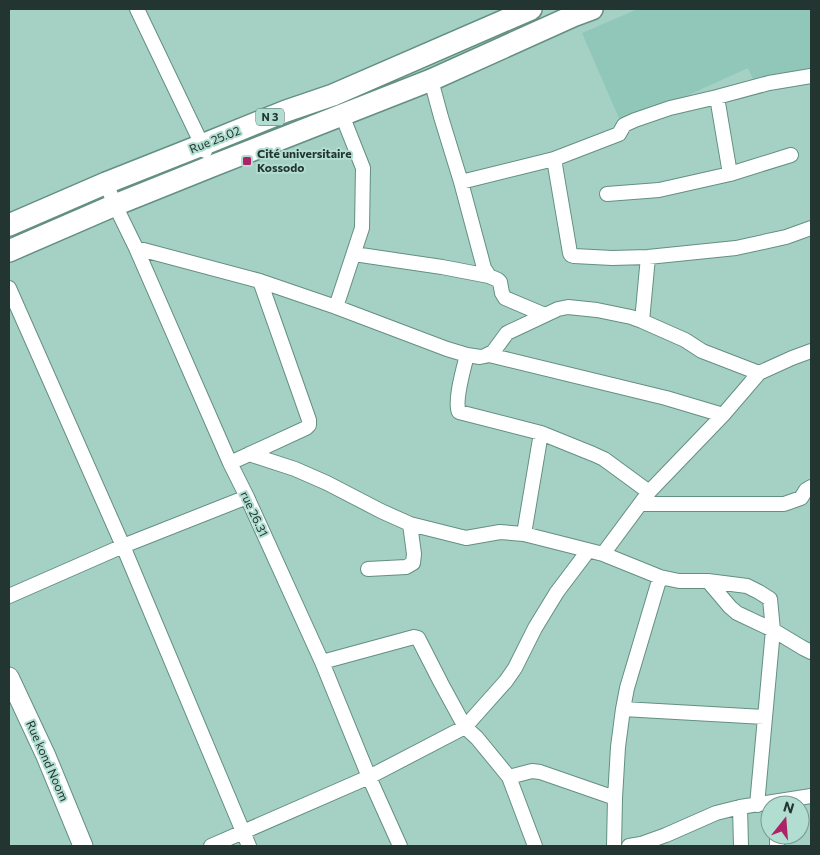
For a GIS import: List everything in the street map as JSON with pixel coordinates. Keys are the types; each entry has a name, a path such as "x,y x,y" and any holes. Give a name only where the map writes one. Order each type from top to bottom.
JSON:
{"main road":[{"name":"Rue 25.02","path":"9,225 106,183 286,111 333,95 531,9"},
{"name":"N 3","path":"9,252 115,205 431,80 572,16 592,9"}],"street":[{"path":"137,9 212,166"},
{"path":"461,182 554,159 619,134 624,125 670,108 770,83 811,76"},
{"path":"431,80 484,268 489,276"},
{"path":"717,97 730,174"},
{"path":"336,307 362,228 363,168 342,115"},
{"path":"607,194 659,190 730,174 792,154"},
{"path":"554,159 571,255 612,258 648,257 736,248 786,237 811,228"},
{"name":"rue 26.31","path":"106,183 230,463 322,662 369,777 400,846"},
{"path":"136,248 260,281 467,355 480,357 489,355 666,398 723,415"},
{"path":"354,254 489,276 500,282 502,294 505,298 545,315"},
{"path":"642,321 648,257"},
{"path":"230,463 306,428 309,424 260,281"},
{"path":"9,288 123,546 249,846"},
{"path":"489,355 507,333 545,315 568,307 597,310 631,317 685,340 702,351 759,373"},
{"path":"603,554 645,498 723,415 759,373 811,351"},
{"path":"467,355 460,385 457,407 459,412 541,433 604,459 645,498 784,504 801,498 806,490 811,488"},
{"path":"524,534 541,433"},
{"path":"249,454 303,472 410,524 466,538 500,532 524,534 603,554 660,576 679,581 708,581 747,586 769,598 773,630 757,805"},
{"path":"9,596 123,546 247,497"},
{"path":"368,569 406,567 413,563 414,554 410,524"},
{"path":"211,846 369,777 465,727 515,668 535,628 553,599 588,551"},
{"path":"614,846 618,747 623,709 627,688 660,576"},
{"path":"708,581 730,608 737,613 773,630 811,652"},
{"path":"322,662 414,637 418,638 465,727 477,738 509,776 520,810 535,846"},
{"name":"Rue kond Noom","path":"9,677 46,756 83,846"},
{"path":"623,709 765,717"},
{"path":"509,776 532,771 540,772 615,798"},
{"path":"629,846 667,840 716,813 760,805"},
{"path":"740,807 741,846"}],"shaded area":[{"path":"638,9 811,9 811,74 753,79 748,68 622,125 582,33"}],"place":[{"name":"Cité universitaire Kossodo","path":"247,161"}]}
